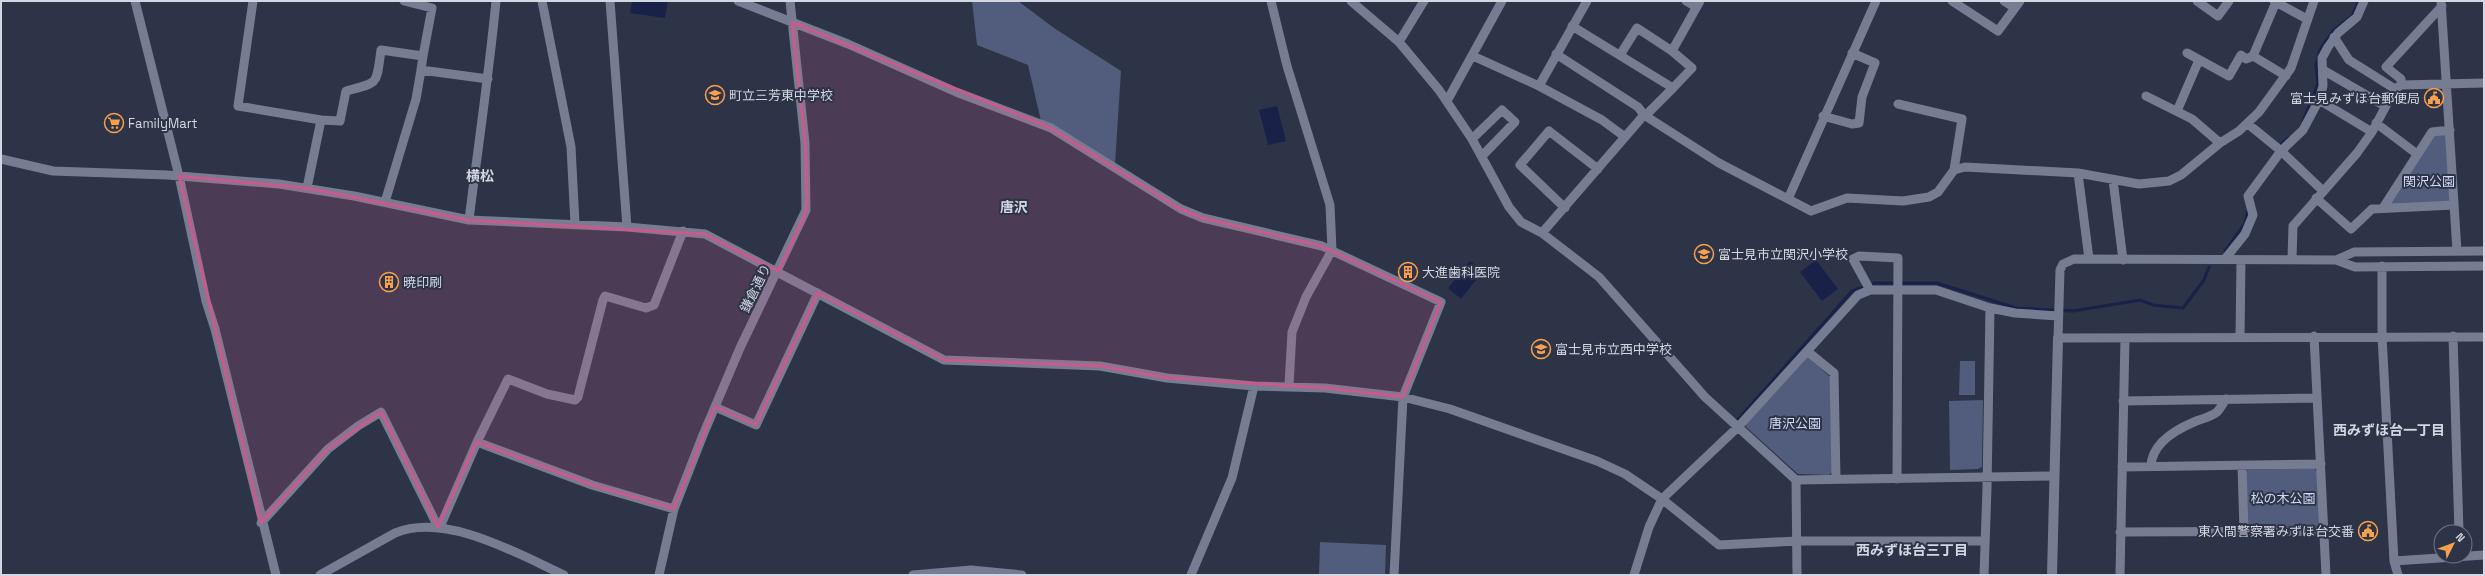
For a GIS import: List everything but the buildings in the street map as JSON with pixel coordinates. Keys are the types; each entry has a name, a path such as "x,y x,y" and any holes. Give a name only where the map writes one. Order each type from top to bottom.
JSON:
{"street":[{"path":"135,1 179,176 206,301 216,329 261,523 276,575"},
{"path":"253,1 238,106 320,120 340,121 346,91 373,84 377,79 381,50 423,56"},
{"path":"385,202 416,99 432,8 404,1"},
{"path":"469,220 477,149 488,79 496,1"},
{"path":"542,1 571,147 575,224"},
{"path":"610,1 627,227"},
{"path":"738,1 792,22 956,92 1051,128 1181,209 1203,218 1289,237 1332,250 1441,302 1403,397 1394,575"},
{"name":"鎌倉通り","path":"659,575 674,509 715,407 740,348 804,216 807,201 805,144 790,1"},
{"path":"1271,1 1287,66 1330,205 1332,250 1306,297 1292,332 1289,385"},
{"path":"1351,1 1399,42 1447,101 1482,156 1509,207 1521,222 1542,233 1599,277 1705,397 1739,426 1796,480 2054,476"},
{"path":"1399,42 1424,1"},
{"path":"1447,101 1502,1"},
{"path":"1539,86 1587,1"},
{"path":"1672,51 1698,4 1686,1"},
{"path":"1788,199 1823,116 1876,1"},
{"path":"1952,1 1965,4 1998,31 2017,5 2004,1"},
{"path":"2197,1 2218,16 2229,1"},
{"path":"1954,170 1972,167 2078,173 2139,184 2169,181 2181,175 2248,124 2286,76 2297,55 2307,19 2314,1"},
{"path":"2225,260 2245,234 2253,215 2248,196 2279,149 2303,130 2319,100 2323,86 2322,58 2334,37 2357,17 2364,1"},
{"path":"2187,53 2229,76 2241,56 2246,59 2253,56 2275,2 2307,19"},
{"path":"2442,4 2457,251"},
{"path":"2292,259 2293,226 2322,190 2357,152 2372,132 2385,106 2398,87 2401,79 2386,67 2442,4"},
{"path":"1572,26 1673,88"},
{"path":"1542,233 1565,208 1625,136 1692,68 1672,51 1637,28 1620,55"},
{"path":"2334,37 2350,60 2398,87 2484,83"},
{"path":"1823,116 1852,124 1859,123 1862,97 1875,64 1852,53"},
{"path":"1556,54 1638,107 1645,115 1720,163 1811,211 1847,198 1903,201 1930,197 1938,192 1954,170 1962,119 1898,104"},
{"path":"1473,56 1539,86 1602,120 1625,136"},
{"path":"2253,56 2286,76"},
{"path":"2177,110 2199,60"},
{"path":"421,70 488,79"},
{"path":"2323,70 2385,106"},
{"path":"2146,96 2177,110 2192,119 2220,144"},
{"path":"2319,100 2372,132"},
{"path":"1472,139 1502,110 1515,122 1482,156"},
{"path":"307,188 320,120"},
{"path":"2376,123 2417,154"},
{"path":"2248,124 2279,149 2322,190"},
{"path":"2383,208 2432,132 2450,130"},
{"path":"1565,208 1520,165 1549,131 1598,169"},
{"path":"1,159 53,171 179,176 307,188 385,202 469,220 627,227 705,234 778,271 944,360 1100,366 1167,378 1254,386 1289,385 1403,397 1450,410 1572,451 1625,474 1662,499 1719,545 1797,541 1985,541"},
{"path":"2078,173 2088,258"},
{"path":"2113,180 2123,260"},
{"path":"2316,198 2351,229 2372,209 2454,205"},
{"path":"439,527 477,442 508,379 547,394 575,400 578,397 603,300 606,296 646,308 654,305 683,231"},
{"path":"2336,260 2354,252 2484,251"},
{"path":"1869,290 1853,259 1859,256 1898,258 1897,478"},
{"path":"2052,575 2058,338 2058,275 2063,264 2074,259 2088,258 2123,260 2336,260 2355,267 2484,266"},
{"path":"2240,336 2241,260"},
{"path":"2382,266 2382,336 2394,561 2398,575"},
{"path":"1634,575 1649,527 1662,499 1739,426 1858,295 1869,290 1898,285 1936,290 1990,308 2015,313 2058,312"},
{"path":"715,407 756,425 818,293"},
{"path":"1984,575 1990,308"},
{"path":"2058,338 2240,336 2484,337"},
{"path":"2314,336 2326,575"},
{"path":"2453,336 2459,524"},
{"path":"2120,575 2125,338"},
{"path":"1808,351 1834,373 1836,479"},
{"path":"1191,575 1232,478 1254,386"},
{"path":"2123,401 2316,398"},
{"path":"2151,466 2151,457 2154,450 2168,436 2185,425 2216,413 2226,399"},
{"path":"261,523 328,449 358,426 381,412 439,527"},
{"path":"477,442 592,485 674,509"},
{"path":"2122,467 2321,464"},
{"path":"2242,465 2244,532"},
{"path":"1796,480 1797,575"},
{"path":"320,575 407,528 439,527 491,542 564,575"},
{"path":"2120,532 2324,531"},
{"path":"2473,555 2484,555"},
{"path":"2394,561 2433,558"},
{"path":"913,575 971,570 1022,575"}],"highlighted area":[{"path":"792,22 1051,128 1181,209 1203,218 1322,246 1441,302 1403,397 1325,388 1167,378 1100,366 944,360 818,293 756,425 715,407 674,509 592,485 477,442 438,527 381,412 328,449 261,523 179,176 307,188 469,220 705,234 778,271 804,216 807,201 805,143"}],"green space":[{"path":"972,1 1018,1 1054,28 1121,71 1115,164 1041,121 1028,65 977,45"},
{"name":"関沢公園","path":"2447,134 2450,201 2388,205 2433,136"},
{"name":"唐沢公園","path":"1807,355 1830,377 1832,472 1829,475 1798,474 1746,427 1746,423"},
{"path":"1960,361 1975,361 1975,395 1959,395"},
{"path":"1983,400 1982,467 1978,469 1950,470 1949,401"},
{"name":"松の木公園","path":"2314,468 2317,471 2320,522 2317,526 2250,527 2248,525 2246,472 2248,470"},
{"path":"1320,542 1386,545 1385,575 1319,575"}],"shaded area":[{"path":"632,1 668,1 665,18 630,13"},
{"path":"1277,106 1286,141 1268,145 1259,110"},
{"path":"1816,260 1838,289 1822,301 1800,272"},
{"path":"1470,261 1483,271 1461,299 1448,288"}],"waterway":[{"path":"2303,121 2318,84 2316,65 2321,48 2333,31 2352,16 2359,1"},
{"path":"2279,146 2288,138"},
{"path":"2225,251 2245,223 2248,210"},
{"path":"1735,423 1852,291 1875,283 1937,283 2016,308 2073,311 2140,300 2153,305 2183,308 2204,280 2209,267"}],"place":[{"name":"町立三芳東中学校","path":"715,95"},
{"name":"富士見みずほ台郵便局","path":"2434,98"},
{"name":"FamilyMart","path":"114,123"},
{"name":"富士見市立関沢小学校","path":"1704,254"},
{"name":"大進歯科医院","path":"1408,272"},
{"name":"暁印刷","path":"389,282"},
{"name":"富士見市立西中学校","path":"1541,349"},
{"name":"東入間警察署みずほ台交番","path":"2368,531"}],"district":[{"name":"横松","path":"480,176"},
{"name":"唐沢","path":"1014,207"},
{"name":"西みずほ台一丁目","path":"2389,430"},
{"name":"西みずほ台三丁目","path":"1912,550"}]}
